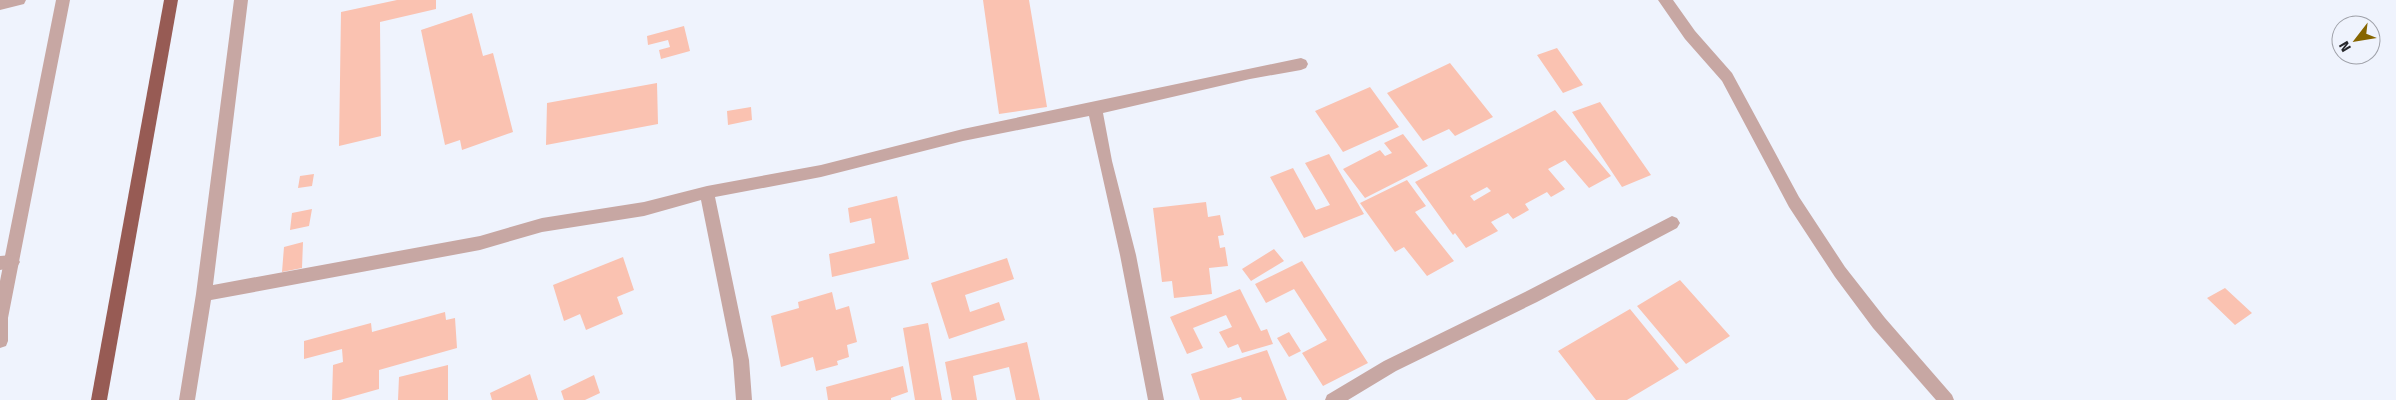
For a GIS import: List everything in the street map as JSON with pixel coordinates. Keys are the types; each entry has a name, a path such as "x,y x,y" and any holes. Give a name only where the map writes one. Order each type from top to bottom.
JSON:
{"highway":[{"path":"99,400 171,0"}],"street":[{"path":"0,5 19,0"},
{"path":"0,341 0,319 6,263 63,0"},
{"path":"187,400 204,294 241,0"},
{"path":"1665,0 1680,23 1727,77 1794,202 1840,272 1879,323 1946,400"},
{"path":"204,294 386,262 480,242 542,225 644,209 707,192 821,171 963,135 1250,73 1301,64"},
{"path":"1095,108 1105,161 1128,255 1156,400"},
{"path":"707,192 740,360 744,400"},
{"path":"1333,400 1390,366 1531,297 1672,223"}],"building":[{"path":"397,0 436,0 436,9 380,22 381,136 339,146 341,12"},
{"path":"983,0 1029,0 1047,107 999,114"},
{"path":"472,13 483,56 493,53 513,132 462,150 460,140 445,145 421,30"},
{"path":"684,26 690,51 661,59 659,50 670,47 668,40 648,45 647,36"},
{"path":"1557,48 1583,85 1563,93 1537,55"},
{"path":"1450,63 1493,117 1455,136 1449,129 1423,141 1387,93"},
{"path":"657,83 658,124 546,145 547,103"},
{"path":"1370,87 1399,127 1343,152 1315,111"},
{"path":"1600,102 1651,175 1622,187 1572,112"},
{"path":"751,107 752,120 728,125 727,111"},
{"path":"1555,110 1611,176 1589,188 1565,160 1548,169 1565,189 1551,197 1547,192 1525,204 1529,210 1513,219 1508,213 1491,222 1498,231 1466,248 1455,233 1453,235 1415,182","holes":["1487,187 1491,191 1474,201 1470,196"]},
{"path":"1403,134 1428,166 1365,198 1343,169 1380,150 1385,156 1392,153 1384,143"},
{"path":"1329,154 1364,214 1304,238 1270,177 1293,168 1316,210 1330,205 1305,163"},
{"path":"314,174 312,186 298,188 300,176"},
{"path":"1407,180 1426,206 1415,212 1454,261 1427,276 1404,247 1395,252 1360,203"},
{"path":"897,196 909,259 832,277 829,254 875,243 871,218 850,223 848,208"},
{"path":"1206,202 1208,217 1220,215 1224,235 1218,236 1220,248 1225,247 1228,266 1209,268 1212,294 1174,298 1172,281 1162,282 1153,208"},
{"path":"312,209 309,226 290,230 292,213"},
{"path":"303,242 302,268 282,272 284,247"},
{"path":"1274,249 1284,261 1251,281 1242,269"},
{"path":"623,257 634,290 617,297 623,314 586,330 580,314 564,321 553,285"},
{"path":"1007,258 1014,279 965,295 970,312 999,302 1005,320 949,339 931,283"},
{"path":"1302,261 1368,363 1323,386 1302,353 1327,340 1294,289 1266,303 1255,284"},
{"path":"1680,280 1730,336 1686,364 1637,306"},
{"path":"2225,288 2252,313 2235,325 2207,298"},
{"path":"1240,289 1261,331 1267,329 1273,344 1242,353 1238,344 1228,348 1219,332 1232,327 1226,315 1193,328 1203,348 1187,354 1170,317"},
{"path":"832,292 836,310 849,306 857,342 847,345 849,357 837,361 838,365 816,371 813,357 781,367 771,316 799,308 798,302"},
{"path":"1630,309 1679,369 1627,400 1596,400 1558,351"},
{"path":"445,312 446,320 455,318 457,348 379,370 379,389 340,400 332,400 333,365 343,362 342,349 304,359 304,341 371,323 372,332"},
{"path":"928,323 942,400 915,400 903,328"},
{"path":"1289,332 1301,351 1289,357 1277,338"},
{"path":"1027,342 1040,400 1016,400 1009,367 973,376 977,400 952,400 945,362"},
{"path":"1267,350 1287,400 1242,400 1241,397 1230,400 1200,400 1191,374"},
{"path":"448,365 448,400 398,400 399,377"},
{"path":"903,366 908,392 891,398 891,400 828,400 826,387"},
{"path":"530,374 538,400 492,400 490,393"},
{"path":"594,375 600,393 585,400 564,400 561,391"}]}
